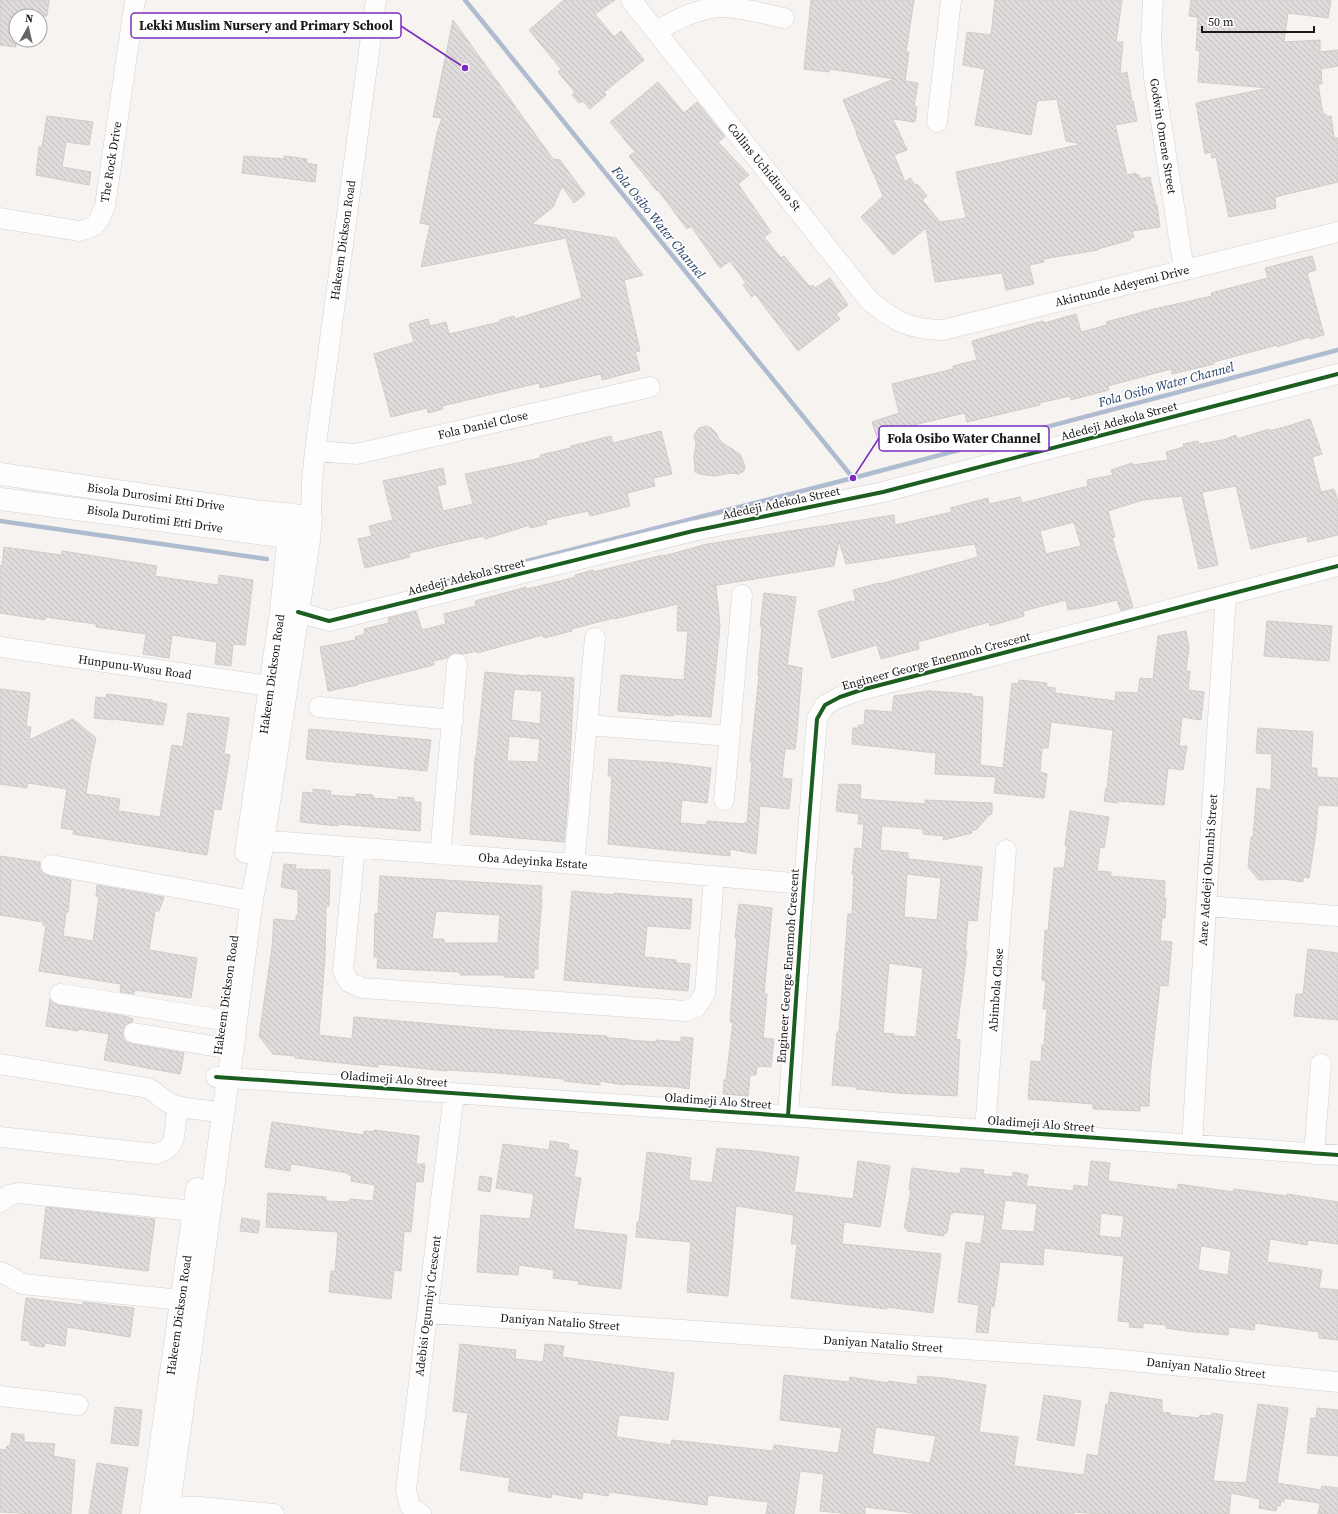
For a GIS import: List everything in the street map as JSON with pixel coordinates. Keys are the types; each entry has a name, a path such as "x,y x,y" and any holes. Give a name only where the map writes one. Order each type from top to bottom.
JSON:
{"main road":[{"name":"Bisola Durosimi Etti Drive","path":"0,474 254,511 301,516"},
{"name":"Bisola Durotimi Etti Drive","path":"0,499 309,540"},
{"name":"Hakeem Dickson Road","path":"165,1476 222,1078 219,1047 269,686 281,611 288,537 301,516"},
{"name":"Hakeem Dickson Road","path":"163,1511 181,1300 194,1211 210,1111 233,1048 252,899 263,842 309,540 301,516"}],"street":[{"name":"The Rock Drive","path":"0,218 79,231 91,228 99,222 105,206 135,0"},
{"name":"Hakeem Dickson Road","path":"301,516 312,481 376,0"},
{"name":"Collins Uchidiuno St","path":"631,0 869,300 887,315 905,325"},
{"path":"937,122 951,0"},
{"name":"Godwin Omene Street","path":"1153,0 1151,40 1154,77 1184,270"},
{"path":"656,32 684,16 713,8 726,7 784,18"},
{"name":"Akintunde Adeyemi Drive","path":"905,325 922,329 943,330 1338,232"},
{"name":"Adedeji Adekola Street","path":"298,612 329,621 693,531 883,492 1338,374"},
{"name":"Fola Daniel Close","path":"315,451 356,454 650,387"},
{"name":"Engineer George Enenmoh Crescent","path":"788,1116 817,719 825,705 840,697 861,690 1338,566"},
{"path":"724,800 742,595"},
{"name":"Aare Adedeji Okunnbi Street","path":"1192,1145 1226,595"},
{"path":"574,864 595,638"},
{"name":"Hunpunu-Wusu Road","path":"0,647 269,686"},
{"path":"440,855 458,664"},
{"path":"319,707 453,720"},
{"path":"587,725 729,736"},
{"name":"Oba Adeyinka Estate","path":"263,842 284,842 574,864 804,884"},
{"path":"356,848 343,971 349,982 363,988 685,1011 696,1007 705,993 714,876"},
{"name":"Abimbola Close","path":"985,1130 1006,850"},
{"path":"52,865 240,899"},
{"path":"1206,906 1338,916"},
{"path":"60,994 223,1020"},
{"path":"134,1033 219,1047"},
{"path":"0,1064 148,1088 158,1093 166,1102 177,1106 210,1111"},
{"path":"1314,1154 1321,1064"},
{"name":"Oladimeji Alo Street","path":"222,1078 1338,1155"},
{"name":"Adebisi Ogunniyi Crescent","path":"421,1514 410,1506 406,1490 454,1093"},
{"path":"0,1137 156,1154 170,1147 177,1106"},
{"path":"0,1202 9,1195 19,1193 194,1211"},
{"path":"0,1272 8,1274 14,1280 23,1284 181,1300"},
{"name":"Daniyan Natalio Street","path":"428,1313 1112,1359 1338,1382"},
{"path":"0,1396 78,1405"},
{"path":"163,1511 200,1507 274,1514"}],"building":[{"path":"0,0 49,0 48,8 8,8 8,46 0,45"},
{"path":"564,0 615,0 595,14 614,37 621,31 644,60 604,92 606,95 590,109 583,101 579,103 572,95 575,92 558,72 561,69 529,30"},
{"path":"811,0 914,0 906,52 909,52 905,81 918,83 914,106 917,107 915,122 893,119 907,150 894,155 905,182 910,178 915,185 917,184 927,196 922,200 940,222 966,218 956,172 1082,144 1066,141 1057,99 1037,101 1031,135 975,125 985,69 963,65 967,32 991,35 995,0 1122,0 1116,42 1123,42 1120,74 1127,72 1137,121 1115,125 1127,175 1136,173 1137,176 1139,175 1140,179 1150,177 1157,205 1160,227 1132,231 1134,237 1130,238 1130,240 1098,250 1043,259 1044,262 1029,265 1034,284 1006,290 1002,273 935,282 926,228 893,255 861,217 883,196 843,100 894,79 830,69 829,72 804,69"},
{"path":"1191,0 1331,0 1328,18 1288,13 1284,42 1320,40 1320,52 1338,50 1338,66 1321,69 1322,84 1318,84 1323,114 1326,114 1327,117 1331,116 1334,138 1338,138 1338,182 1275,197 1276,208 1229,217 1216,157 1212,158 1211,152 1205,154 1196,103 1269,88 1198,82 1200,51 1196,50 1198,17 1189,16"},
{"path":"453,20 553,159 560,160 585,194 574,203 562,186 553,207 532,224 616,238 643,275 624,280 640,351 635,352 640,370 602,380 601,374 540,388 539,383 442,406 443,409 428,413 427,408 391,417 374,354 414,342 409,324 428,319 430,326 446,322 449,334 500,322 500,320 514,316 515,319 582,298 566,238 421,267 430,225 420,223 437,133 442,118 433,117"},
{"path":"658,82 684,113 697,102 725,137 718,142 749,175 738,184 771,232 764,237 781,258 784,256 810,287 813,285 815,288 830,278 848,305 836,314 840,319 798,351 755,294 752,297 743,285 746,283 730,261 720,268 691,226 687,229 658,190 657,191 629,156 635,152 610,122"},
{"path":"47,116 93,122 89,145 66,142 62,167 91,172 89,185 36,175 39,147 42,147"},
{"path":"244,156 284,159 284,156 307,159 306,163 317,165 315,182 242,173"},
{"path":"1312,256 1316,270 1307,273 1324,335 1310,339 1309,337 1277,347 1277,345 1214,362 1214,364 1172,374 1171,369 1108,386 1109,390 1071,400 1070,396 1039,403 1040,405 967,422 965,413 901,428 906,440 881,449 872,422 899,413 892,384 953,369 953,366 977,360 972,341 1043,321 1044,323 1076,314 1081,332 1107,325 1106,322 1212,296 1211,293 1268,278 1265,268"},
{"path":"1310,419 1322,454 1312,457 1321,492 1334,489 1338,501 1338,535 1308,542 1307,536 1251,549 1236,486 1202,492 1218,565 1199,569 1182,496 1143,500 1108,511 1115,537 1112,538 1133,607 1121,611 1117,600 1068,610 1066,600 1023,611 1024,616 990,626 989,622 918,642 919,649 881,659 877,645 832,658 818,611 851,601 856,602 853,590 978,557 975,544 846,564 839,541 834,566 712,586 716,586 720,626 711,717 673,714 673,716 618,711 621,675 684,680 688,631 677,631 678,604 614,618 571,629 572,631 544,638 543,635 477,653 477,651 463,654 453,653 447,658 433,661 434,665 358,685 328,691 320,647 356,640 355,637 365,634 364,629 389,623 388,618 416,611 422,630 446,624 444,614 476,606 475,601 526,587 527,589 576,577 575,575 593,570 593,572 664,556 707,544 894,515 895,525 952,512 950,508 988,498 989,504 1020,497 1022,503 1088,486 1087,480 1113,475 1111,470 1132,463 1133,465 1168,460 1166,452 1184,447 1183,444 1198,441 1199,444 1223,440 1236,435 1237,439 1269,429 1269,431","holes":["1074,522 1081,546 1046,554 1040,531"]},
{"path":"706,426 711,428 717,434 719,439 724,444 740,454 745,466 744,471 739,474 731,473 714,476 695,472 694,456 696,444 694,436 699,428"},
{"path":"661,431 672,474 653,478 655,486 627,493 630,506 590,516 588,511 546,520 547,524 530,528 530,525 485,539 483,536 409,553 410,557 365,568 358,539 372,536 369,526 393,520 383,481 443,468 446,484 437,486 443,511 473,504 465,474 541,458 540,455 571,448 571,446 611,436 613,443"},
{"path":"4,547 61,555 62,551 157,566 155,576 218,585 219,575 253,580 245,645 233,644 231,666 215,664 217,642 172,635 169,658 143,654 146,634 96,627 96,624 45,617 45,620 0,613 0,565 2,566"},
{"path":"764,593 796,597 787,665 802,668 795,749 785,749 782,778 792,779 789,809 760,806 756,854 730,849 730,856 608,844 612,776 608,776 609,759 671,763 711,768 707,803 682,800 680,823 706,825 707,821 747,823 752,762 750,762 759,676 762,626 760,626"},
{"path":"1267,621 1332,626 1329,661 1264,656"},
{"path":"1186,631 1189,647 1186,671 1190,671 1188,690 1204,692 1201,720 1182,717 1179,746 1187,746 1183,770 1168,768 1164,805 1104,801 1106,788 1107,789 1113,730 1051,722 1048,748 1042,748 1040,772 1047,774 1044,798 994,793 996,777 935,774 936,753 852,744 853,728 858,728 859,725 864,725 865,710 892,712 894,696 929,691 972,694 972,696 983,697 980,765 1003,768 1012,683 1018,684 1019,680 1047,683 1046,687 1055,688 1055,693 1115,701 1116,692 1138,693 1140,678 1153,679 1158,636"},
{"path":"485,672 574,678 568,801 564,842 470,834","holes":["514,689 542,691 540,724 511,720","509,736 540,739 538,762 507,761"]},
{"path":"0,689 30,693 26,726 31,727 29,740 73,719 96,738 86,794 120,799 118,811 160,817 172,745 183,747 188,713 229,718 224,754 230,755 221,810 214,809 207,855 73,834 74,830 61,828 67,789 28,783 27,788 0,784"},
{"path":"107,694 152,700 167,704 163,725 94,718 96,697 106,698"},
{"path":"1258,728 1313,732 1311,768 1317,768 1317,777 1338,778 1338,806 1318,805 1316,832 1309,878 1303,877 1303,882 1284,879 1259,880 1248,867 1251,837 1253,837 1257,788 1271,790 1272,754 1256,753"},
{"path":"309,729 431,740 427,771 306,759"},
{"path":"839,784 861,785 860,799 925,804 925,800 992,803 992,814 989,815 976,830 972,830 972,833 943,840 944,836 923,834 923,829 882,826 880,850 908,853 908,859 982,867 977,921 968,920 965,951 967,951 956,1039 960,1040 957,1096 898,1093 832,1085 837,1032 839,1032 848,914 852,914 854,874 852,874 855,848 862,849 864,824 858,824 859,814 836,811","holes":["907,874 941,878 937,920 904,917","889,963 923,968 916,1037 894,1036 894,1034 883,1033"]},
{"path":"313,789 331,791 330,795 356,797 356,794 373,795 373,798 398,800 398,797 414,798 414,802 421,802 420,831 300,822 303,792 313,793"},
{"path":"1070,811 1109,817 1104,848 1100,847 1097,871 1111,872 1110,876 1165,881 1165,918 1162,918 1160,941 1172,942 1168,986 1160,985 1150,1076 1149,1106 1140,1106 1140,1111 1093,1109 1093,1104 1028,1099 1031,1061 1041,1062 1042,1045 1044,1045 1047,1009 1043,1009 1046,981 1042,980 1045,930 1048,931 1054,868 1064,868 1067,846 1065,845"},
{"path":"0,856 40,862 40,869 44,874 71,880 68,912 66,912 63,936 93,941 99,897 96,896 97,885 164,897 159,911 155,911 149,950 197,958 191,998 135,990 134,994 120,992 121,984 39,971 46,926 43,925 43,922 0,915"},
{"path":"284,864 296,865 295,869 330,870 329,906 326,906 325,957 319,1035 352,1039 354,1017 502,1030 607,1036 607,1038 656,1042 656,1040 681,1042 681,1037 693,1038 689,1089 677,1087 624,1085 600,1081 600,1085 564,1081 564,1079 498,1073 447,1071 378,1064 378,1067 295,1058 295,1056 273,1054 259,1036 272,948 274,919 296,921 296,915 298,915 298,890 281,887"},
{"path":"380,876 542,886 538,969 534,969 534,978 504,977 504,975 460,975 460,972 377,968 378,957 374,957 375,913 378,914","holes":["436,911 500,915 498,943 444,943 444,939 432,939"]},
{"path":"572,891 692,899 690,929 647,926 644,957 676,960 676,963 690,964 688,991 564,980"},
{"path":"739,904 772,908 764,994 767,994 763,1038 774,1039 771,1067 757,1066 756,1075 750,1075 748,1096 723,1094 733,1022 730,1022 737,938 735,938"},
{"path":"1308,949 1338,953 1338,1020 1294,1016 1296,994 1303,994"},
{"path":"50,999 53,1003 58,1005 129,1017 133,1019 132,1022 125,1025 123,1037 126,1042 184,1053 180,1074 104,1060 109,1034 46,1026"},
{"path":"272,1122 364,1135 364,1131 374,1132 374,1130 419,1136 416,1164 425,1164 423,1182 416,1181 411,1232 404,1231 401,1271 394,1270 391,1299 329,1292 331,1271 335,1271 338,1232 266,1227 268,1193 326,1197 326,1201 349,1202 350,1199 373,1201 375,1185 351,1181 352,1175 348,1175 348,1173 291,1164 290,1171 265,1167"},
{"path":"550,1141 569,1144 568,1149 578,1151 574,1177 581,1178 573,1229 627,1235 621,1289 578,1284 579,1281 553,1278 554,1270 519,1265 518,1275 477,1272 481,1215 530,1219 534,1194 496,1188 503,1144 549,1150"},
{"path":"717,1148 799,1157 794,1192 853,1199 858,1161 890,1166 880,1227 844,1222 842,1244 941,1254 933,1313 791,1298 797,1244 791,1244 794,1215 736,1206 728,1296 687,1292 691,1242 636,1237 647,1152 691,1158 689,1180 712,1183"},
{"path":"1091,1161 1110,1163 1108,1181 1177,1190 1178,1184 1233,1192 1234,1189 1287,1196 1287,1194 1338,1202 1338,1244 1308,1240 1307,1245 1270,1239 1267,1262 1322,1270 1319,1288 1338,1290 1338,1340 1319,1338 1319,1332 1255,1323 1254,1330 1229,1327 1228,1335 1186,1331 1166,1328 1166,1325 1143,1323 1143,1328 1129,1327 1130,1322 1118,1321 1124,1256 1044,1248 1043,1265 1000,1262 994,1307 991,1306 988,1333 976,1332 979,1305 958,1302 966,1242 981,1244 985,1215 953,1212 950,1214 947,1233 944,1233 944,1236 907,1231 907,1228 904,1228 911,1190 909,1190 912,1168 960,1174 961,1168 984,1170 983,1174 1013,1177 1013,1172 1028,1175 1026,1186 1073,1191 1074,1185 1088,1187","holes":["1005,1200 1037,1204 1034,1232 1001,1230","1101,1213 1124,1216 1121,1238 1099,1236","1201,1246 1231,1251 1228,1275 1198,1270"]},
{"path":"480,1176 492,1178 490,1192 478,1190"},
{"path":"46,1207 155,1219 148,1271 40,1258"},
{"path":"242,1218 260,1221 258,1233 240,1231"},
{"path":"26,1298 83,1305 83,1302 134,1308 130,1337 67,1327 65,1346 45,1343 44,1347 30,1345 30,1341 21,1340"},
{"path":"460,1344 516,1350 515,1359 543,1362 545,1344 564,1346 562,1357 674,1373 668,1420 619,1415 616,1437 671,1445 672,1440 773,1451 774,1445 838,1453 842,1428 780,1420 784,1375 849,1382 850,1377 888,1383 888,1381 917,1385 918,1376 944,1378 986,1385 979,1432 1018,1437 1014,1466 1084,1475 1087,1454 1098,1456 1106,1404 1108,1405 1110,1392 1162,1400 1162,1412 1170,1413 1170,1415 1199,1418 1200,1415 1211,1416 1212,1413 1223,1415 1213,1481 1246,1483 1258,1404 1288,1408 1277,1483 1321,1490 1322,1486 1338,1488 1338,1514 1318,1514 1320,1503 1284,1498 1284,1502 1281,1501 1280,1506 1277,1506 1276,1511 1259,1508 1260,1499 1231,1493 1229,1514 1099,1514 1074,1512 1074,1514 920,1514 865,1507 865,1514 851,1514 820,1511 824,1474 800,1471 794,1514 766,1514 768,1502 708,1495 707,1505 609,1492 608,1496 583,1492 582,1499 552,1494 551,1498 508,1491 510,1478 460,1470 468,1413 453,1411","holes":["876,1427 936,1436 930,1463 872,1454"]},
{"path":"1044,1395 1081,1401 1074,1446 1037,1440"},
{"path":"115,1407 142,1410 138,1446 111,1443"},
{"path":"1317,1408 1338,1410 1338,1456 1307,1453 1311,1418 1316,1418"},
{"path":"12,1433 24,1435 24,1442 55,1444 53,1456 75,1460 71,1514 20,1514 0,1512 0,1449 6,1450 7,1446 10,1446"},
{"path":"97,1463 128,1468 121,1514 89,1514"}],"waterway":[{"name":"Fola Osibo Water Channel","path":"465,0 853,478 1338,350"},
{"path":"440,583 853,478"},
{"path":"0,521 267,559"}],"cycle path":[{"path":"298,612 329,621 693,531 883,492 1338,374"},
{"path":"788,1116 817,719 825,705 840,697 861,690 1338,566"},
{"path":"216,1077 1338,1155"}],"place":[{"name":"Lekki Muslim Nursery and Primary School","path":"465,68"},
{"name":"Fola Osibo Water Channel","path":"853,478"}]}
